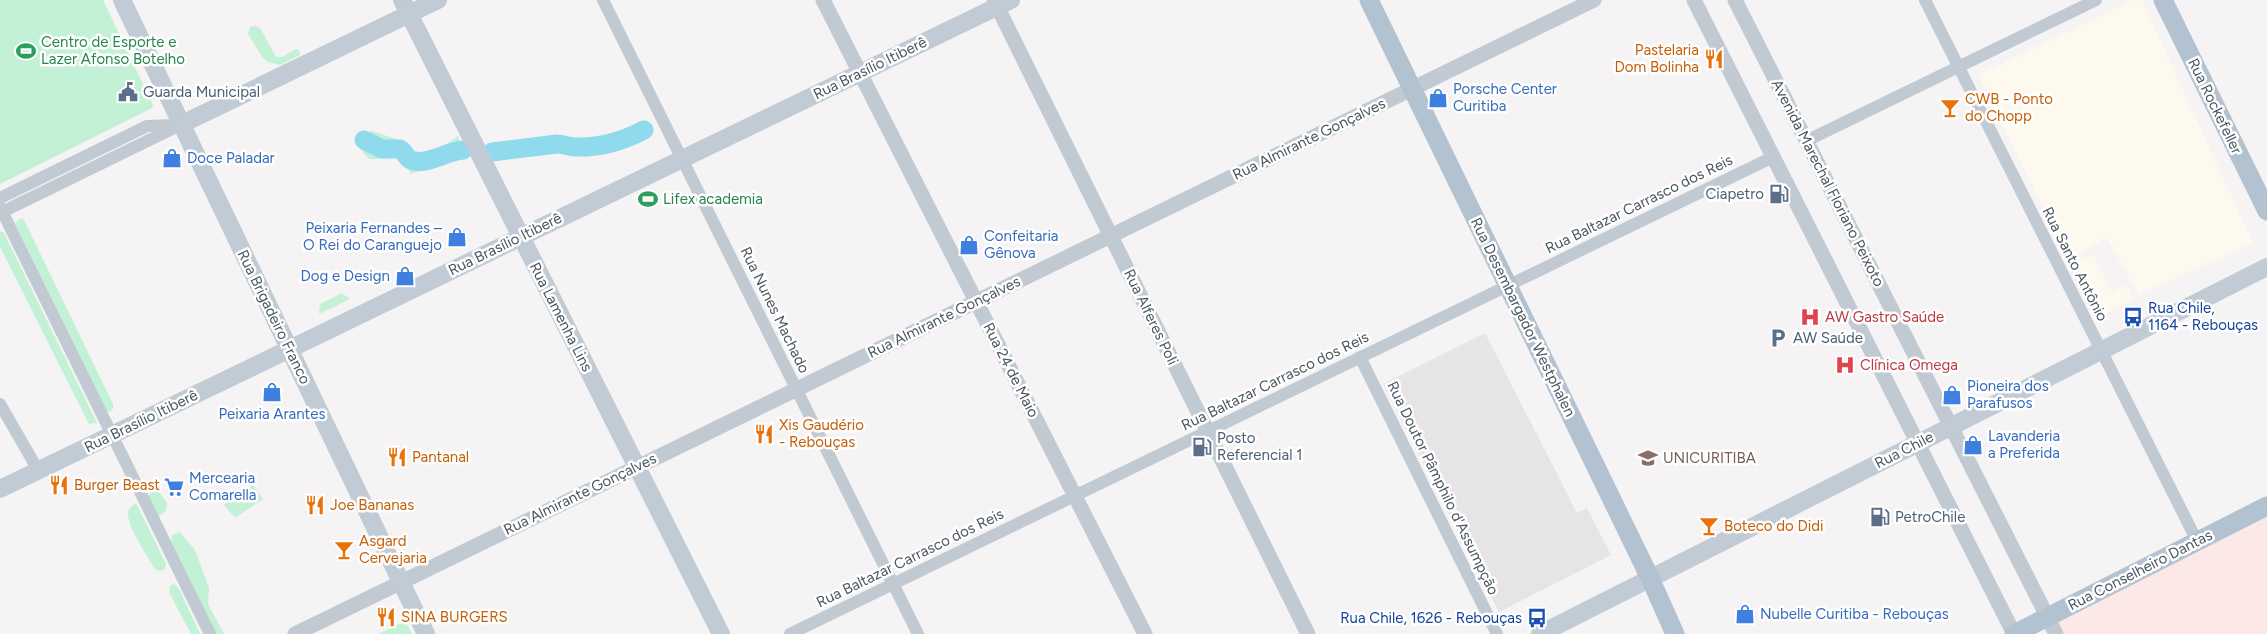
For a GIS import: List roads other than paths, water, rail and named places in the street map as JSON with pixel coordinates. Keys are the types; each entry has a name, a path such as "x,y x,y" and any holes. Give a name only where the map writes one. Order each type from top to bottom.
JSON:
{"main road":[{"name":"Rua Brigadeiro Franco","path":"122,0 426,634"},
{"path":"182,124 405,7 438,0"},
{"name":"Rua Desembargador Westphalen","path":"1369,0 1650,578 1675,634"},
{"name":"Rua Rockefeller","path":"2163,0 2267,211"},
{"name":"Rua Brasílio Itiberê","path":"0,489 860,73 1000,2"},
{"name":"Rua Lamenha Lins","path":"405,7 721,634"},
{"name":"Rua Chile","path":"1540,634 2267,267"},
{"name":"Rua Conselheiro Dantas","path":"2014,634 2267,506"},
{"path":"2032,634 2047,617"}],"street":[{"name":"Rua Nunes Machado","path":"603,0 918,634"},
{"name":"Rua 24 de Maio","path":"823,0 1145,634"},
{"name":"Rua Almirante Gonçalves","path":"295,634 1594,0"},
{"path":"1694,0 2014,634"},
{"name":"Avenida Marechal Floriano Peixoto","path":"1735,0 2056,634"},
{"name":"Rua Santo Antônio","path":"1925,0 2197,541"},
{"path":"1806,141 2096,0"},
{"name":"Rua Alferes Poli","path":"1000,2 1110,236 1308,634"},
{"path":"0,198 147,126 182,124"},
{"path":"182,124 1,211 210,634"},
{"name":"Rua Baltazar Carrasco dos Reis","path":"790,634 1773,157"},
{"name":"Rua Doutor Pâmphilo d'Assumpção","path":"1360,357 1497,634"},
{"path":"0,404 38,470"}],"waterway":[{"path":"492,152 557,144 573,147 602,145 644,130"},
{"path":"364,140 382,149 400,149 409,159 417,161 431,160 463,150"}],"place":[{"name":"Centro de Esporte e Lazer Afonso Botelho","path":"26,51"},
{"name":"Pastelaria Dom Bolinha","path":"1714,59"},
{"name":"Guarda Municipal","path":"128,92"},
{"name":"Porsche Center Curitiba","path":"1438,98"},
{"name":"CWB - Ponto do Chopp","path":"1950,108"},
{"name":"Doce Paladar","path":"172,158"},
{"name":"Ciapetro","path":"1779,194"},
{"name":"Lifex academia","path":"648,199"},
{"name":"Peixaria Fernandes – O Rei do Caranguejo","path":"457,237"},
{"name":"Confeitaria Gênova","path":"969,245"},
{"name":"Dog e Design","path":"405,276"},
{"name":"AW Gastro Saúde","path":"1810,317"},
{"name":"Rua Chile, 1164 - Rebouças","path":"2133,317"},
{"name":"AW Saúde","path":"1778,338"},
{"name":"Clínica Omega","path":"1845,365"},
{"name":"Peixaria Arantes","path":"272,392"},
{"name":"Pioneira dos Parafusos","path":"1952,395"},
{"name":"Xis Gaudério - Rebouças","path":"764,434"},
{"name":"Lavanderia a Preferida","path":"1973,445"},
{"name":"Posto Referencial 1","path":"1202,447"},
{"name":"Pantanal","path":"397,457"},
{"name":"UNICURITIBA","path":"1648,458"},
{"name":"Burger Beast","path":"59,485"},
{"name":"Mercearia Comarella","path":"174,487"},
{"name":"Joe Bananas","path":"315,505"},
{"name":"PetroChile","path":"1880,517"},
{"name":"Boteco do Didi","path":"1709,526"},
{"name":"Asgard Cervejaria","path":"344,550"},
{"name":"Nubelle Curitiba - Rebouças","path":"1745,614"},
{"name":"SINA BURGERS","path":"386,617"},
{"name":"Rua Chile, 1626 - Rebouças","path":"1537,618"}]}
